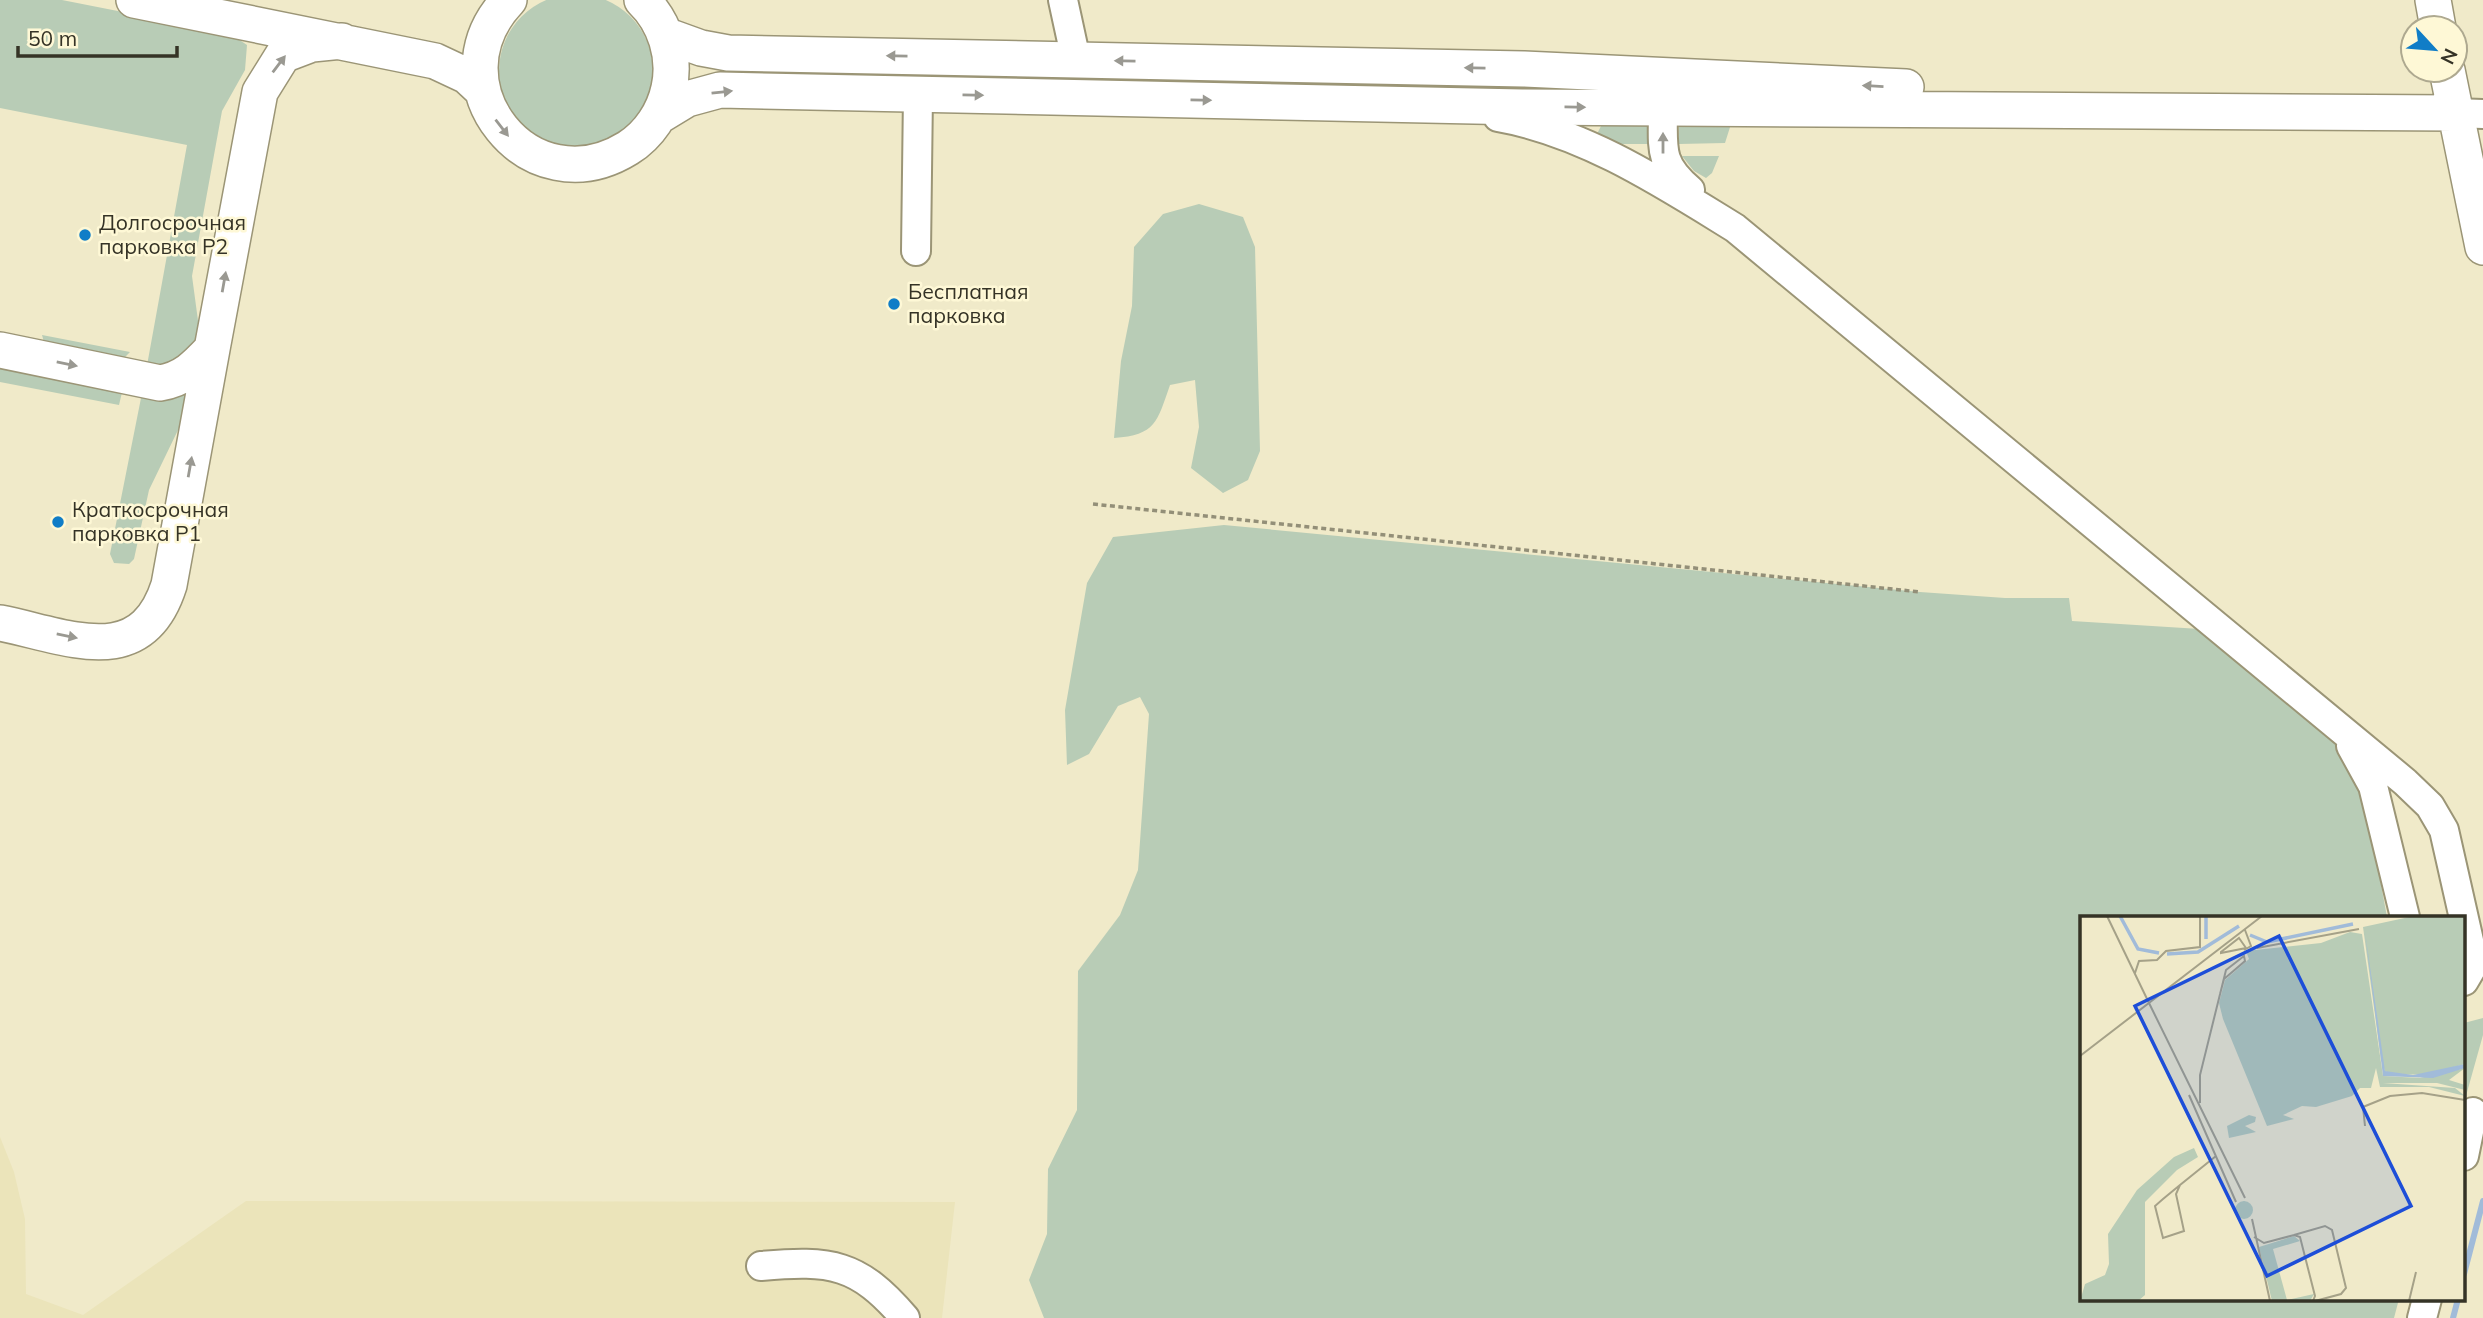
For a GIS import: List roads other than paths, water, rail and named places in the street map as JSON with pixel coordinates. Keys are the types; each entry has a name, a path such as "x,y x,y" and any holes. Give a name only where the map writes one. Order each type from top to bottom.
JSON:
{"main road":[{"path":"134,0 435,61 467,76 482,90"},
{"path":"435,61 467,49 486,33 509,0"},
{"path":"642,0 657,18 665,35 671,70 668,93 659,116"},
{"path":"486,33 481,52 482,90 493,117 510,139 526,151 561,164 600,162 618,155 634,145 659,116 687,99 720,90 1437,105 1522,114 1663,108 2469,113"},
{"path":"665,35 701,48 728,53 1524,69 2469,113"},
{"path":"0,623 106,644 137,634 152,622 161,608 169,585 260,92 283,55 312,44 342,41"},
{"path":"1522,114 1524,69"},
{"path":"2454,84 2469,113 2483,247"},
{"path":"0,351 160,383 184,376 212,349"}],"street":[{"path":"1063,0 1076,61"},
{"path":"916,251 918,94"},
{"path":"1663,108 1663,156 1677,179 2405,782 2436,814 2444,831 2463,916"},
{"path":"1522,114 1618,161 1735,228"},
{"path":"2269,670 2345,740 2360,758 2373,786 2405,916"},
{"path":"2466,928 2472,954 2471,969 2466,978"},
{"path":"2466,1146 2473,1112"},
{"path":"761,1266 801,1263 838,1266 880,1288 905,1318"},
{"path":"2422,1318 2427,1300"}],"waterway":[{"path":"2466,1266 2483,1201"},
{"path":"2453,1318 2458,1300"}],"place":[{"name":"Долгосрочная парковка P2","path":"85,235"},
{"name":"Бесплатная парковка","path":"894,304"},
{"name":"Краткосрочная парковка P1","path":"58,522"}]}
